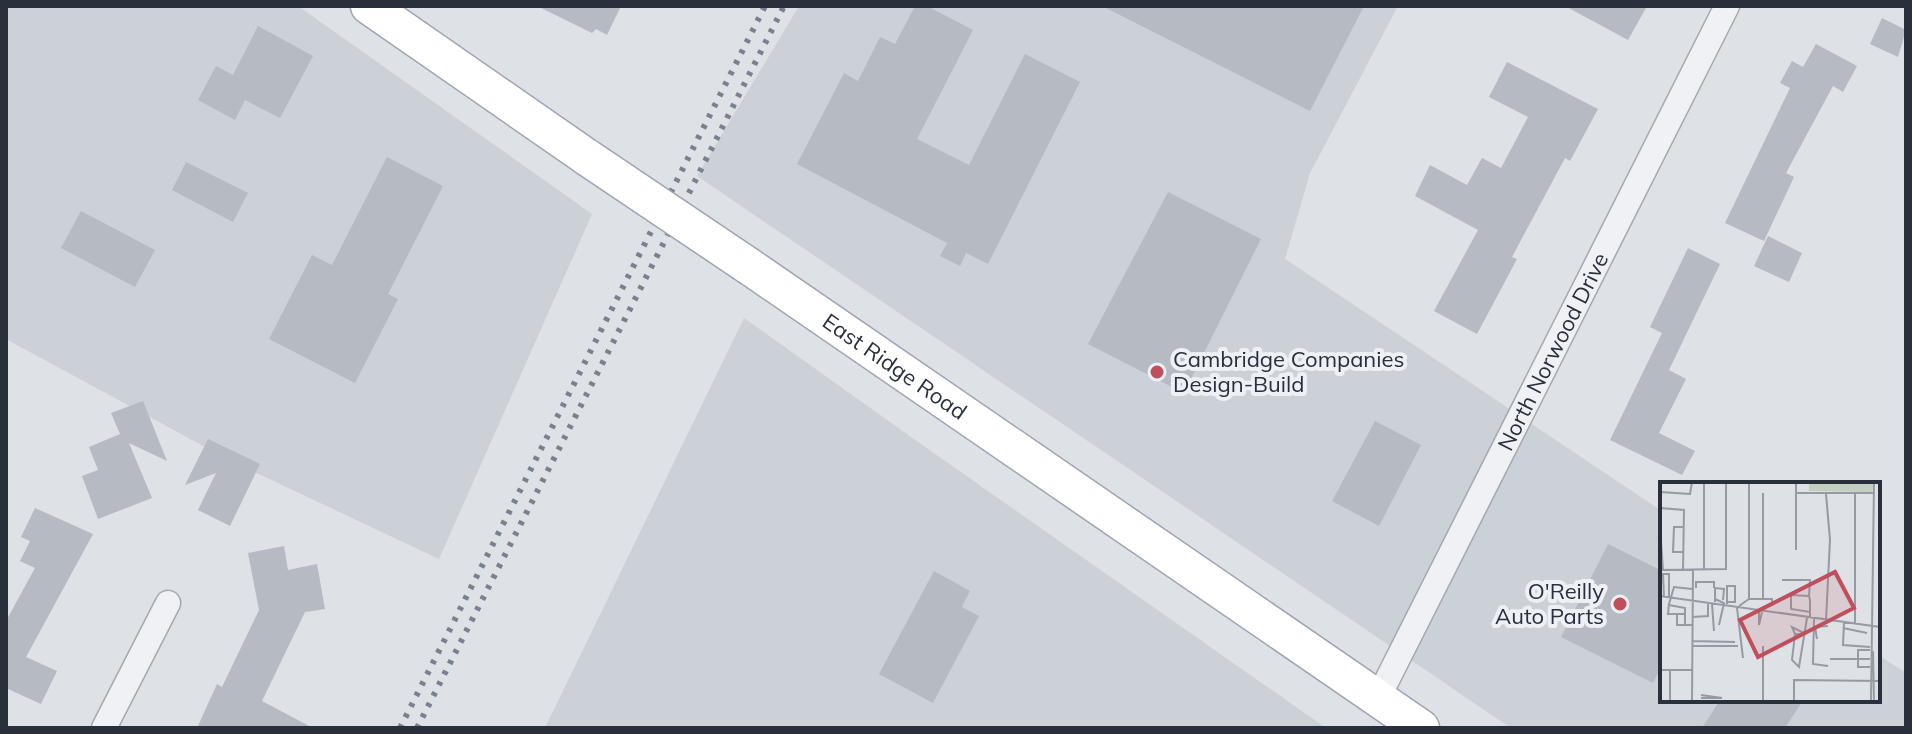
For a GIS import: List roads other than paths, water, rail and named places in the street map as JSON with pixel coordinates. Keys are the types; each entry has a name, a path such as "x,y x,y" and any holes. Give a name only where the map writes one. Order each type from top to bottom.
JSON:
{"main road":[{"name":"East Ridge Road","path":"369,6 1421,728"}],"street":[{"name":"North Norwood Drive","path":"1378,698 1727,6"},
{"path":"104,728 168,603"}],"railway":[{"path":"400,728 765,6"},
{"path":"417,728 784,6"}],"place":[{"name":"Cambridge Companies Design-Build","path":"1157,372"},
{"name":"O'Reilly Auto Parts","path":"1620,604"}]}
